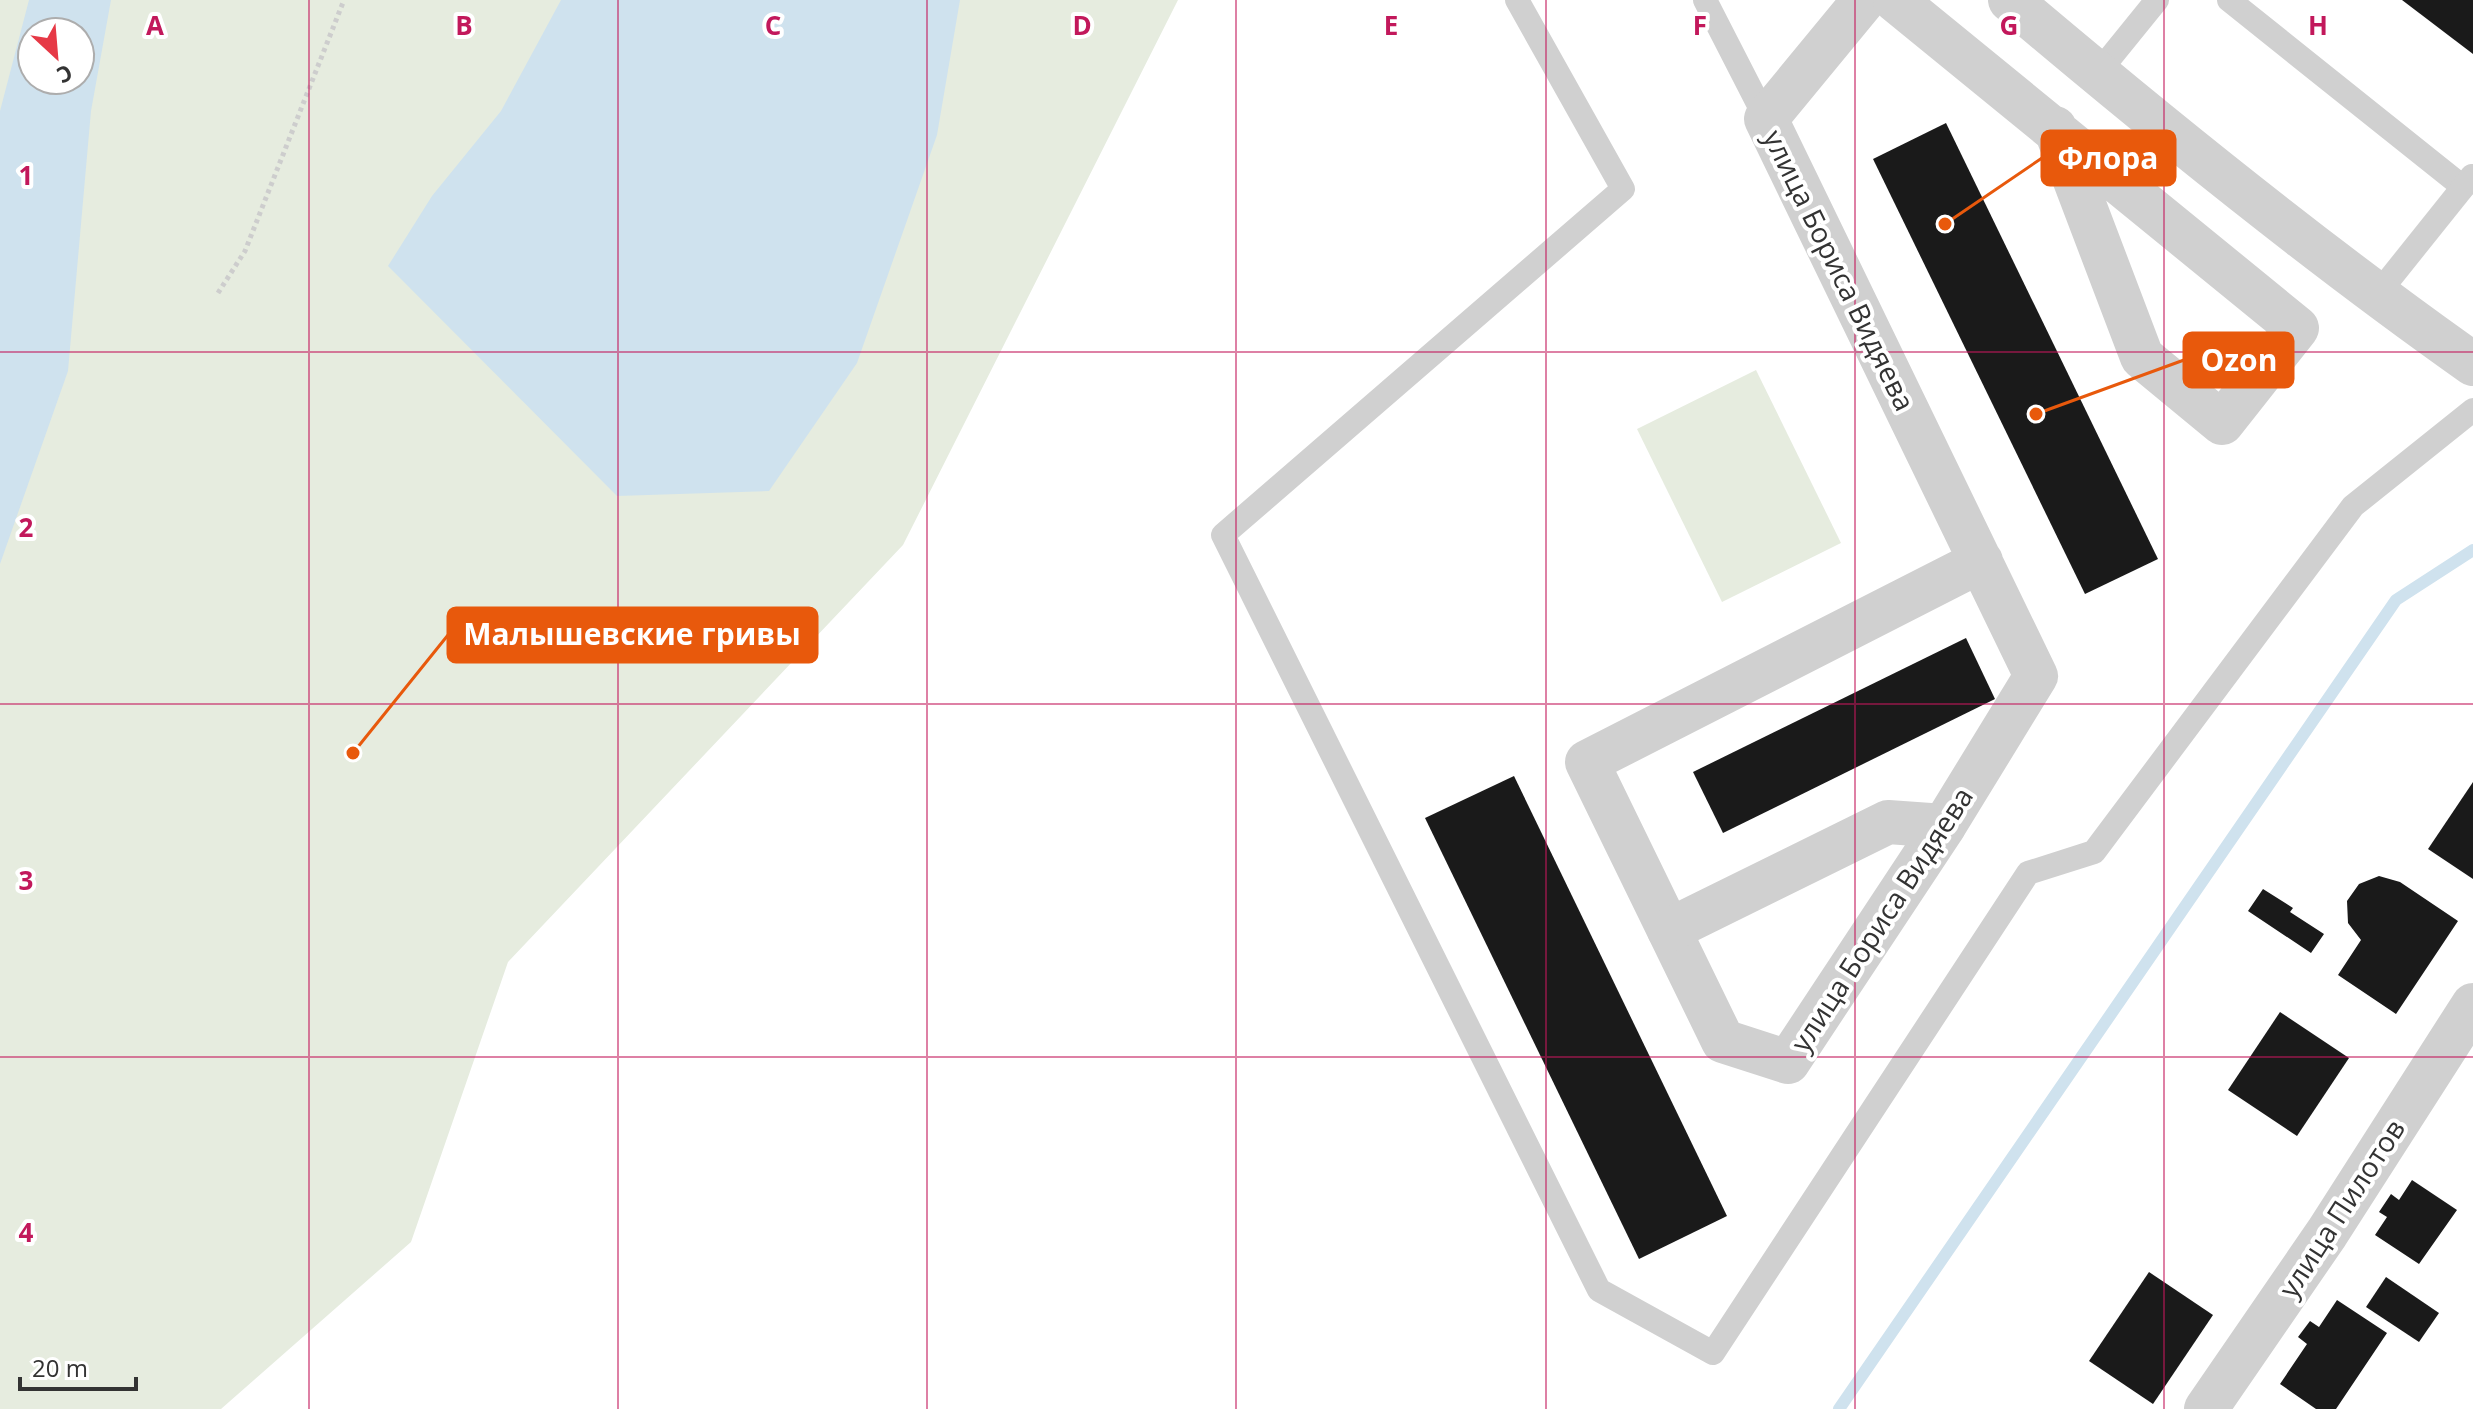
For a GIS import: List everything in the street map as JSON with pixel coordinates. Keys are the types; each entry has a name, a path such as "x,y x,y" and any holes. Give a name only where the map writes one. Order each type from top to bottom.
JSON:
{"street":[{"name":"улица Бориса Видяева","path":"1864,0 1766,119 1981,561 2036,676 1944,826 1788,1062 1723,1041 1587,762 1981,561"},
{"path":"1895,0 2055,128 2297,328 2222,423 2142,357 2055,128"},
{"path":"2010,0 2097,74 2376,296 2473,364"},
{"path":"1669,930 1888,822 1944,826"},
{"name":"улица Пилотов","path":"2206,1409 2327,1233 2473,1005"}],"lane":[{"path":"1517,0 1623,189 1223,535 1599,1290 1713,1353 2028,873 2094,852 2353,506 2473,410"},
{"path":"1705,0 1766,119"},
{"path":"2097,74 2157,0"},
{"path":"2229,0 2468,181 2376,296"}],"path":[{"path":"218,293 245,251 344,0"}],"shaded area":[{"path":"0,0 1178,0 903,545 508,962 411,1242 221,1409 0,1409"},
{"path":"1756,370 1841,543 1722,602 1637,429"}],"water":[{"path":"29,0 111,0 96,83 96,16 25,16"},
{"path":"561,0 960,0 937,135 857,363 769,491 617,496 388,266 432,196 501,111"},
{"path":"16,50 16,96 94,96 68,371 0,564 0,111"}],"building":[{"path":"2402,0 2473,0 2473,54"},
{"path":"1946,123 2158,559 2085,594 1873,159"},
{"path":"1966,638 1995,699 1723,833 1693,772"},
{"path":"1514,776 1727,1216 1639,1259 1425,818"},
{"path":"2473,782 2473,879 2428,849"},
{"path":"2379,876 2400,882 2458,921 2396,1014 2338,975 2361,940 2348,923 2347,901 2359,884"},
{"path":"2263,889 2293,908 2290,912 2324,934 2311,953 2248,911"},
{"path":"2280,1012 2349,1058 2297,1136 2228,1090"},
{"path":"2412,1180 2457,1210 2419,1264 2375,1235 2387,1217 2379,1212 2391,1194 2399,1200"},
{"path":"2149,1272 2213,1315 2153,1404 2089,1361"},
{"path":"2386,1277 2439,1313 2419,1342 2366,1307"},
{"path":"2337,1300 2387,1333 2336,1409 2316,1409 2280,1384 2307,1344 2298,1337 2310,1321 2319,1327"}],"waterway":[{"path":"1839,1409 2396,600 2473,550"}],"place":[{"name":"Флора","path":"1945,224"},
{"name":"Ozon","path":"2036,414"},
{"name":"Малышевские гривы","path":"353,753"}]}
